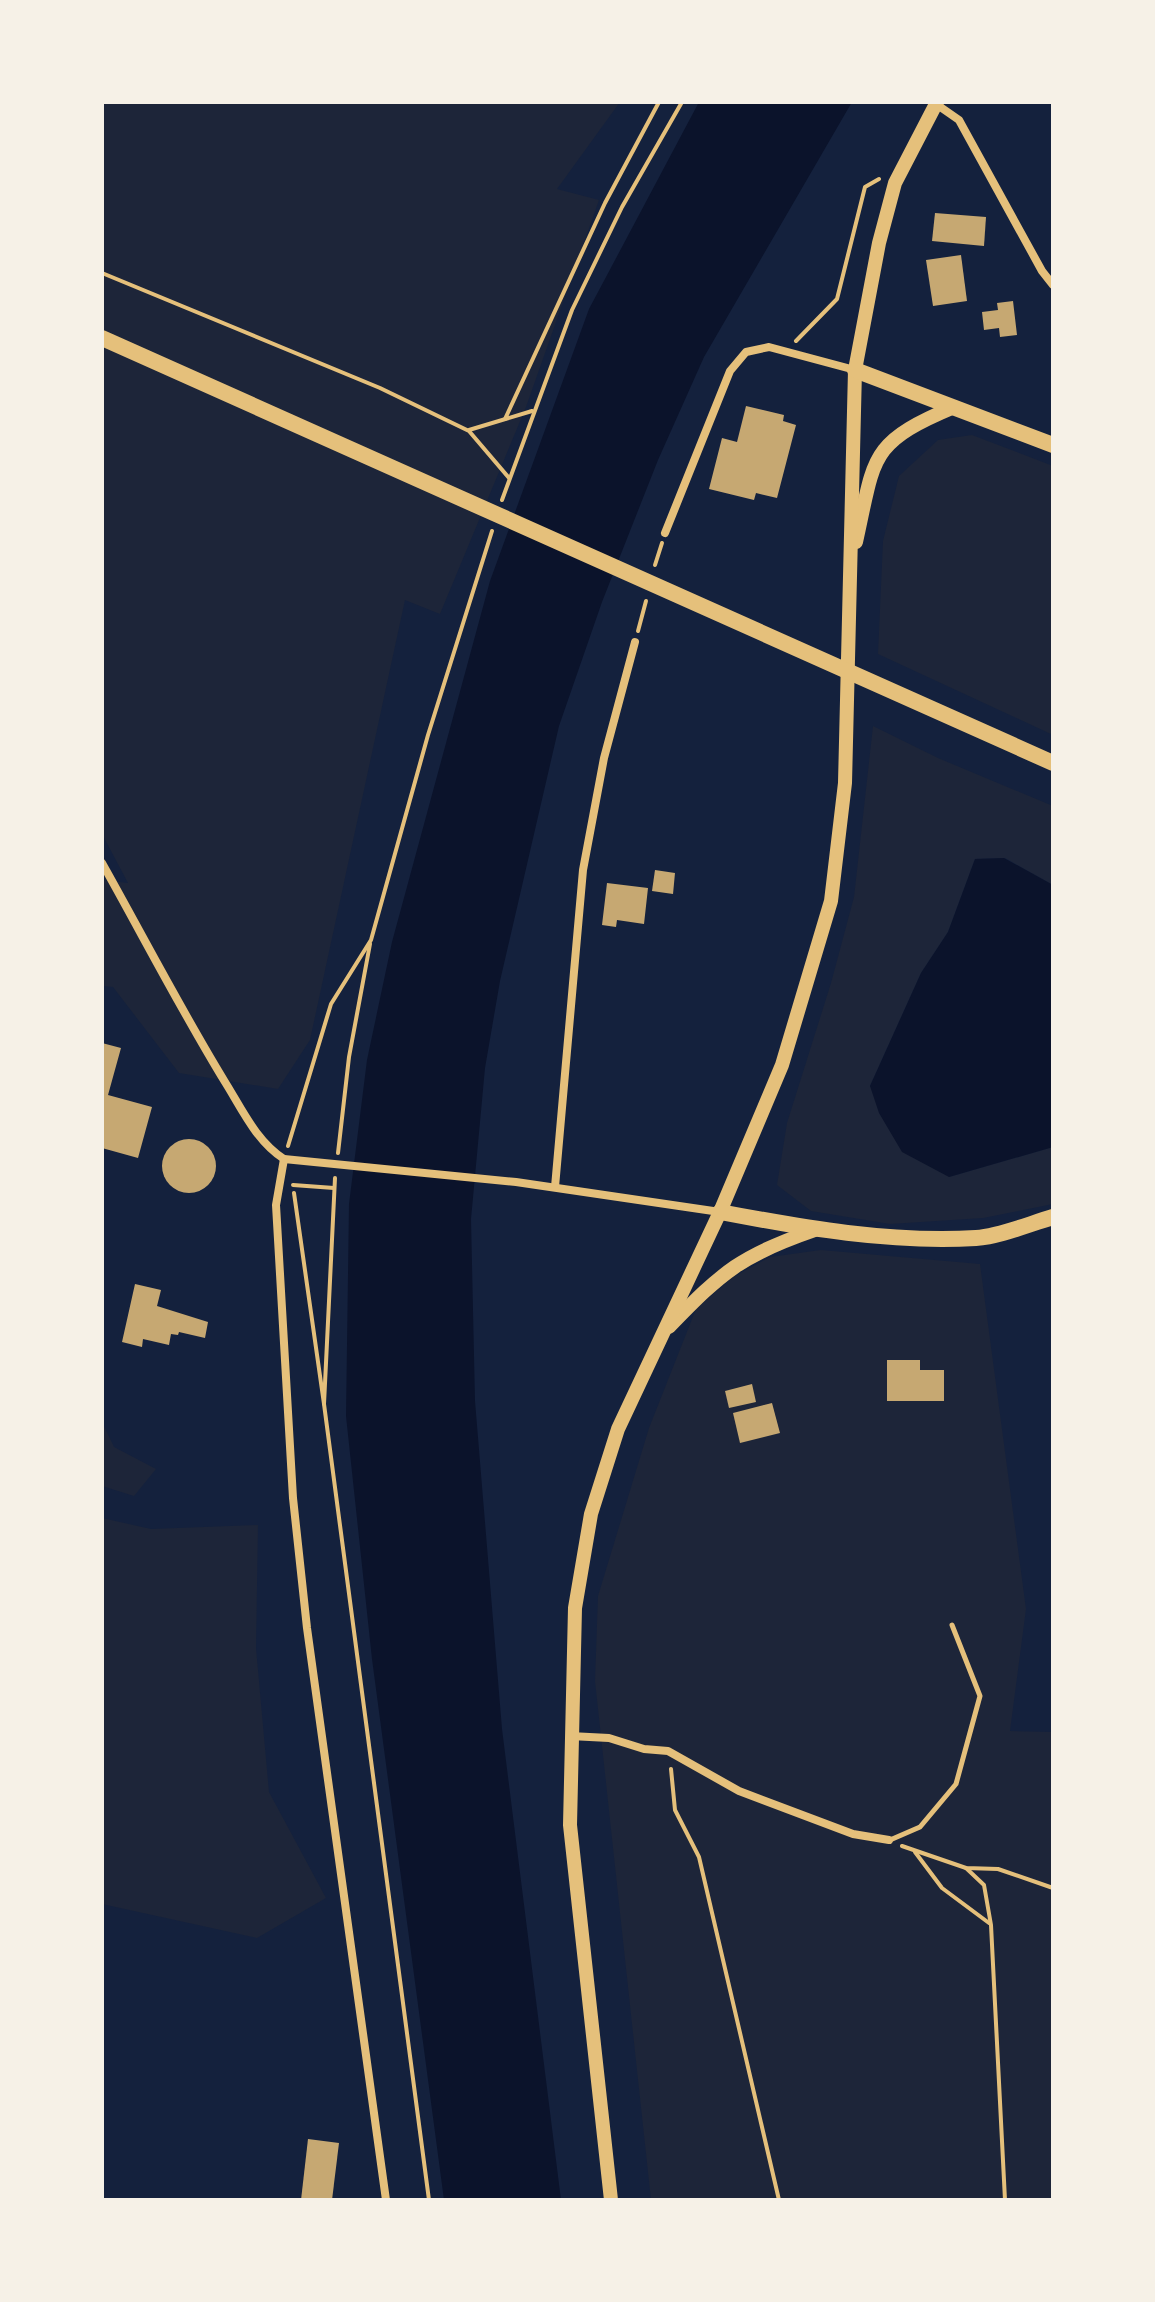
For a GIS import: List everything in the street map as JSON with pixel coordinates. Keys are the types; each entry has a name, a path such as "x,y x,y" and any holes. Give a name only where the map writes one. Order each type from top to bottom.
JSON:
{"main road":[{"path":"611,2200 570,1825 569,1736 575,1608 591,1514 618,1429 720,1212 782,1065 831,901 845,783 855,370 879,243 895,183 936,103"},
{"path":"102,338 488,514 1053,763"},
{"path":"855,370 1053,445"},
{"path":"848,573 871,474 880,452 897,435 916,423 954,407"},
{"path":"720,1212 815,1230 879,1236 979,1238 1053,1217"},
{"path":"658,1339 733,1266 761,1249 815,1230"}],"street":[{"path":"936,103 959,120 1042,271 1053,285"},
{"path":"665,533 730,371 746,352 769,347 855,370"},
{"path":"555,1187 583,870 604,758 635,642"},
{"path":"102,863 175,1001 254,1130 272,1151 284,1159 516,1182 720,1212"},
{"path":"284,1159 276,1205 293,1498 325,1776 386,2200"},
{"path":"569,1736 609,1738 644,1749 668,1751 739,1791 853,1834 889,1840"}],"lane":[{"path":"889,1840 920,1827 956,1784 980,1696 952,1625"}],"path":[{"path":"505,419 605,203 659,102"},
{"path":"500,505 532,411 572,310 622,207 682,102"},
{"path":"785,350 837,299 865,187 874,179 895,183"},
{"path":"102,273 380,388 469,431 509,478"},
{"path":"469,431 532,411"},
{"path":"337,1157 349,1057 371,940 488,514"},
{"path":"371,940 331,1004 284,1159 293,1185 324,1404 429,2200"},
{"path":"324,1404 335,1172"},
{"path":"293,1185 335,1188"},
{"path":"668,1751 675,1810 699,1857 779,2200"},
{"path":"889,1840 914,1852 966,1868 998,1869 1053,1888"},
{"path":"914,1852 942,1888 991,1925"},
{"path":"966,1868 984,1885 991,1925 1005,2200"}],"shaded area":[{"path":"102,102 620,102 557,189 599,200 526,407 440,614 405,600 310,1040 278,1089 179,1073 113,987 102,986 102,880 128,883 102,834"},
{"path":"699,102 852,102 704,357 658,460 602,602 559,726 500,981 485,1068 471,1219 475,1401 502,1729 561,2200 444,2200 372,1659 346,1416 349,1204 367,1060 392,942 490,581 589,309"},
{"path":"972,435 1053,466 1053,735 878,654 883,541 899,476 938,440"},
{"path":"873,726 938,758 1053,806 1053,885 1005,858 975,859 948,932 921,973 870,1086 949,1177 1053,1147 1053,1204 983,1218 890,1224 811,1211 777,1185 787,1123 854,897"},
{"path":"1004,858 1053,885 1053,1147 949,1177 902,1152 879,1113 870,1086 921,973 948,932 975,859"},
{"path":"821,1250 980,1264 1026,1609 1010,1731 1053,1732 1053,2200 651,2200 595,1681 598,1596 649,1428 696,1309 733,1277 770,1257"},
{"path":"102,1422 114,1447 156,1469 134,1496 102,1486"},
{"path":"102,1518 151,1529 258,1525 256,1648 269,1792 326,1898 257,1938 102,1904"}],"building":[{"path":"935,213 986,217 984,246 932,241"},
{"path":"961,255 967,301 933,306 926,260"},
{"path":"1013,301 1017,335 1000,337 999,328 984,330 982,312 998,310 997,303"},
{"path":"746,406 784,415 783,421 796,425 777,498 756,493 754,500 709,489 722,438 737,442"},
{"path":"655,870 675,873 673,894 652,891"},
{"path":"607,883 648,888 644,924 617,920 616,927 602,925"},
{"path":"102,1043 121,1048 108,1095 152,1107 138,1158 102,1148"},
{"path":"189,1139 208,1147 216,1166 208,1185 189,1193 170,1185 162,1166 170,1147"},
{"path":"135,1284 161,1290 157,1306 208,1322 205,1338 179,1332 178,1335 171,1334 169,1345 143,1339 142,1347 122,1342"},
{"path":"887,1360 920,1360 920,1370 944,1370 944,1401 887,1401"},
{"path":"752,1384 756,1402 729,1408 725,1391"},
{"path":"772,1403 780,1433 740,1443 733,1413"},
{"path":"308,2139 339,2143 332,2200 301,2200"}]}
